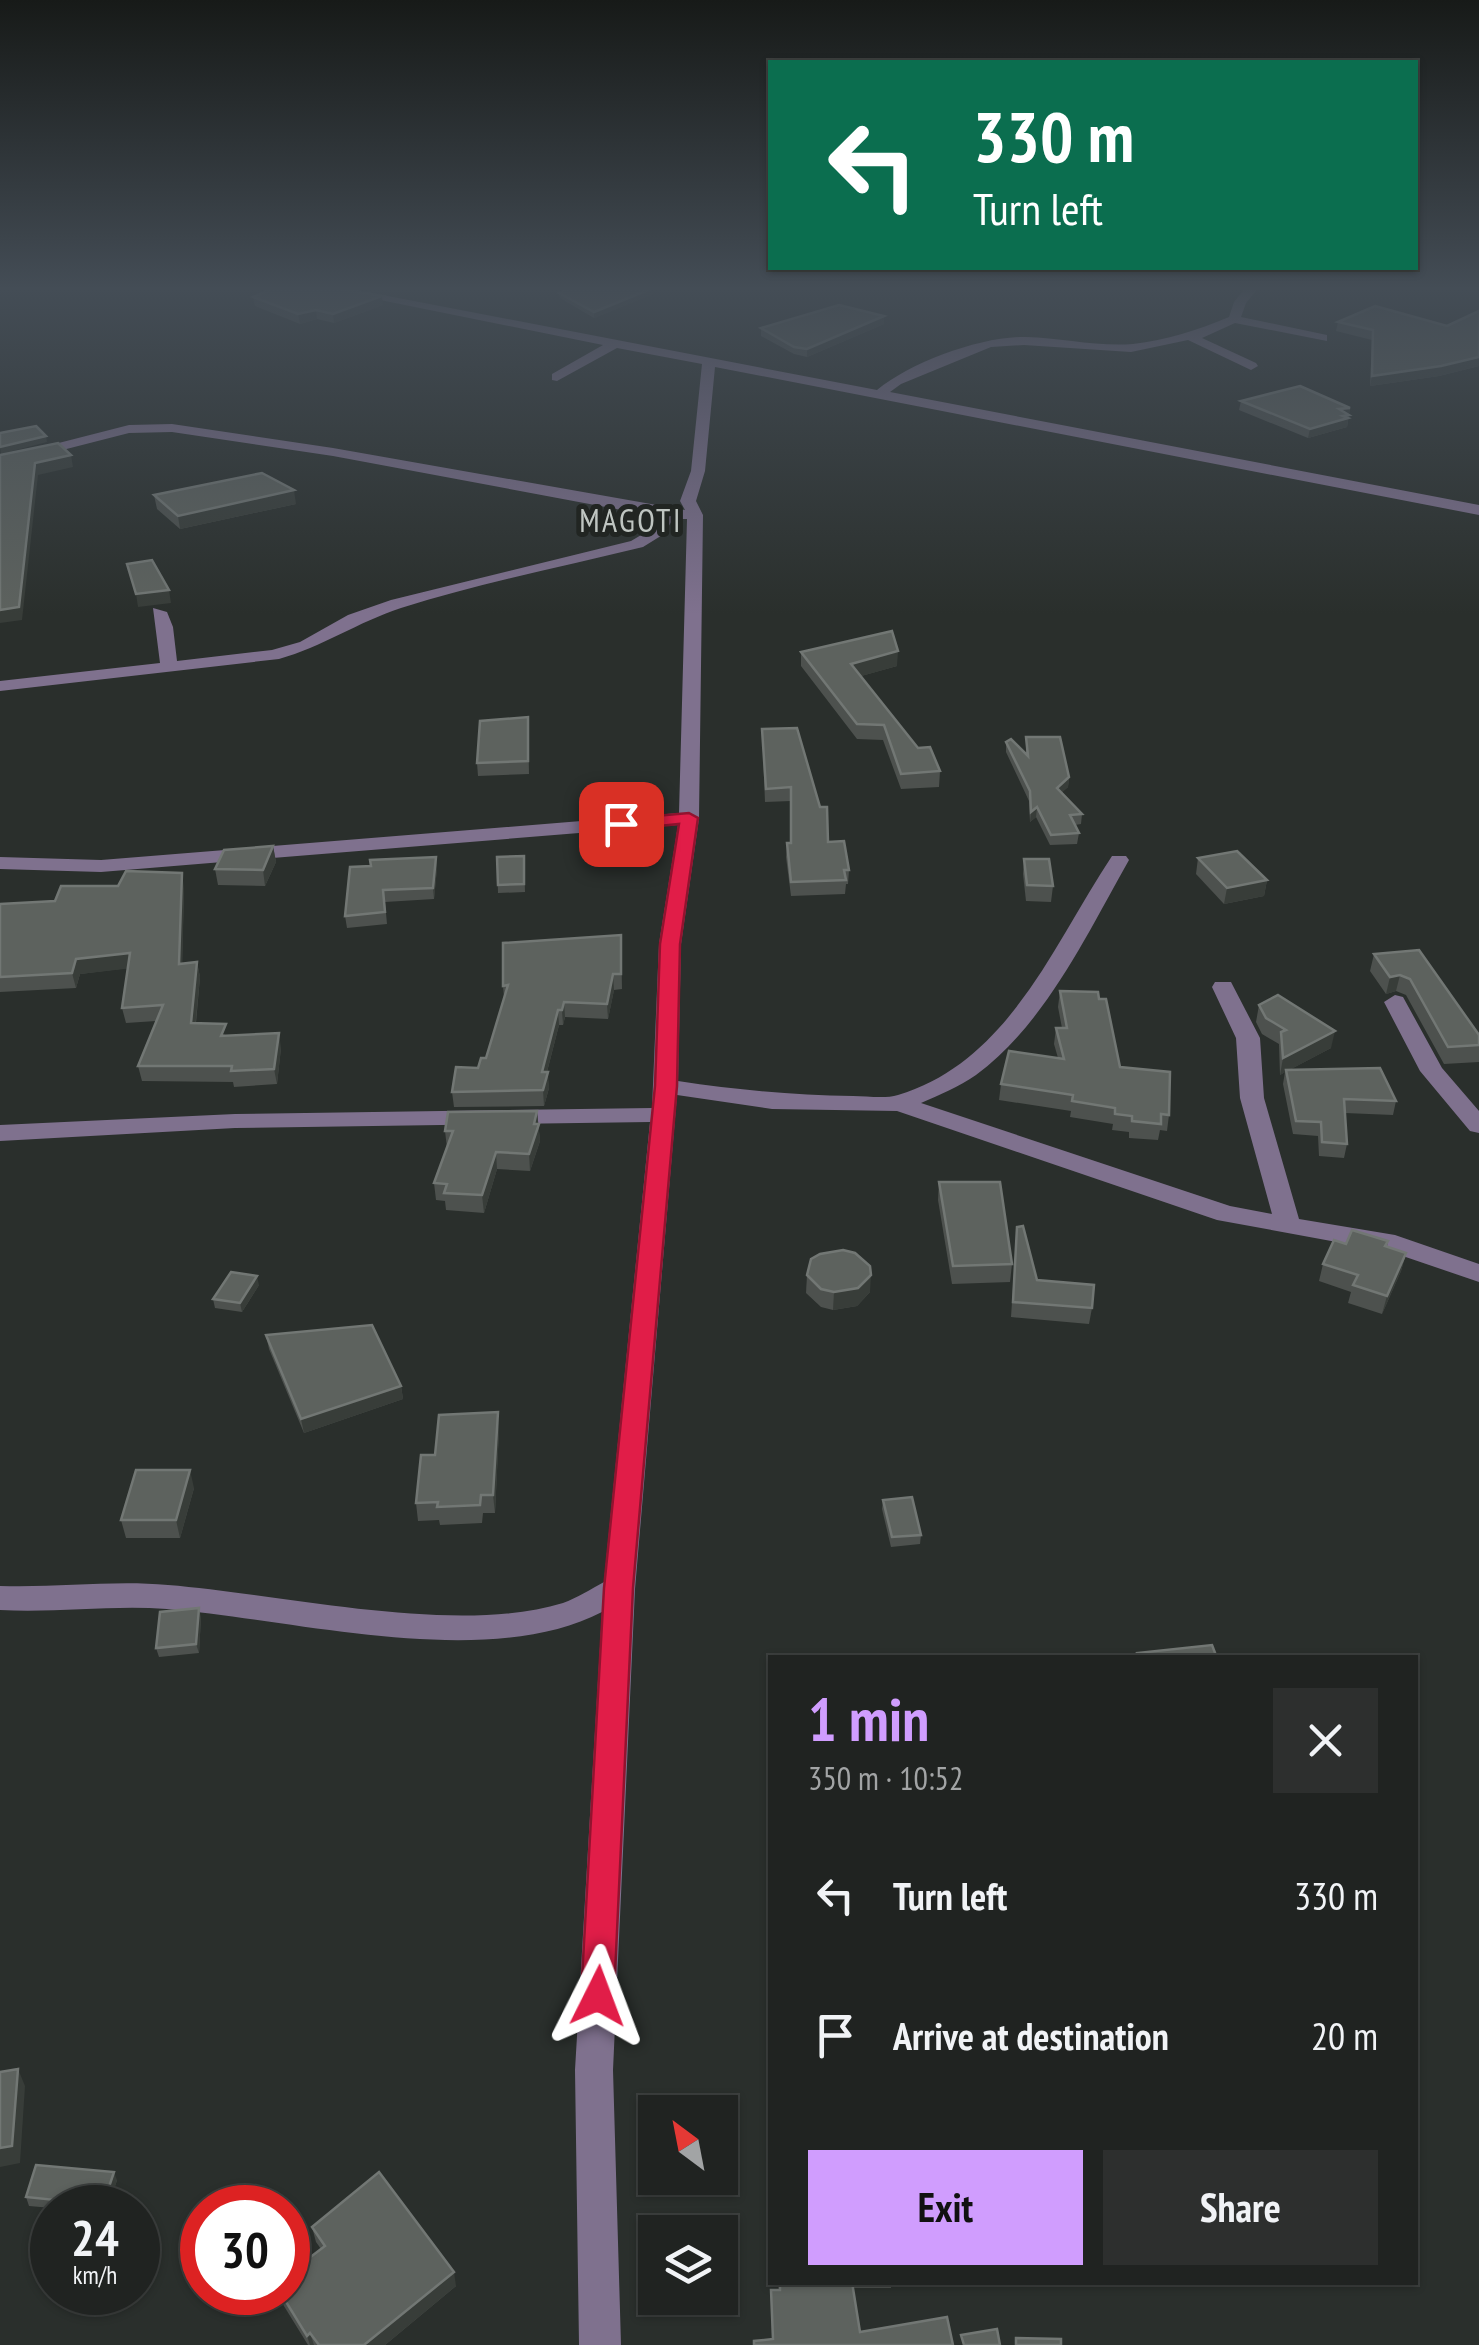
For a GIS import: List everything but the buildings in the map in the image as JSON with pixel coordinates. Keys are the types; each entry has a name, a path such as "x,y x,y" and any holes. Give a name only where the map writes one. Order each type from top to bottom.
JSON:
{"street":[{"path":"0,686 292,650 396,604 625,548 681,514 688,501 698,472 706,395"},
{"path":"881,395 1479,510"},
{"path":"0,462 129,429 172,428 333,452 681,514"},
{"path":"600,2345 594,2070 618,1588 660,1115 666,1086 670,944 689,818 681,514"},
{"path":"158,612 165,627 169,668"},
{"path":"0,862 101,866 689,818"},
{"path":"900,1104 956,1078 1005,1034 1060,958 1119,860"},
{"path":"1224,987 1248,1038 1252,1098 1288,1226"},
{"path":"1395,1002 1432,1071 1479,1126"},
{"path":"666,1086 772,1102 900,1104 1226,1214 1395,1244 1479,1273"},
{"path":"0,1133 236,1121 660,1115"},
{"path":"0,1598 149,1596 323,1615 462,1624 527,1622 568,1614 618,1588"}],"district":[{"name":"MAGOTI","path":"631,520"}],"route":[{"path":"598,1996 618,1588 660,1115 666,1086 670,944 689,818 621,824"}]}
